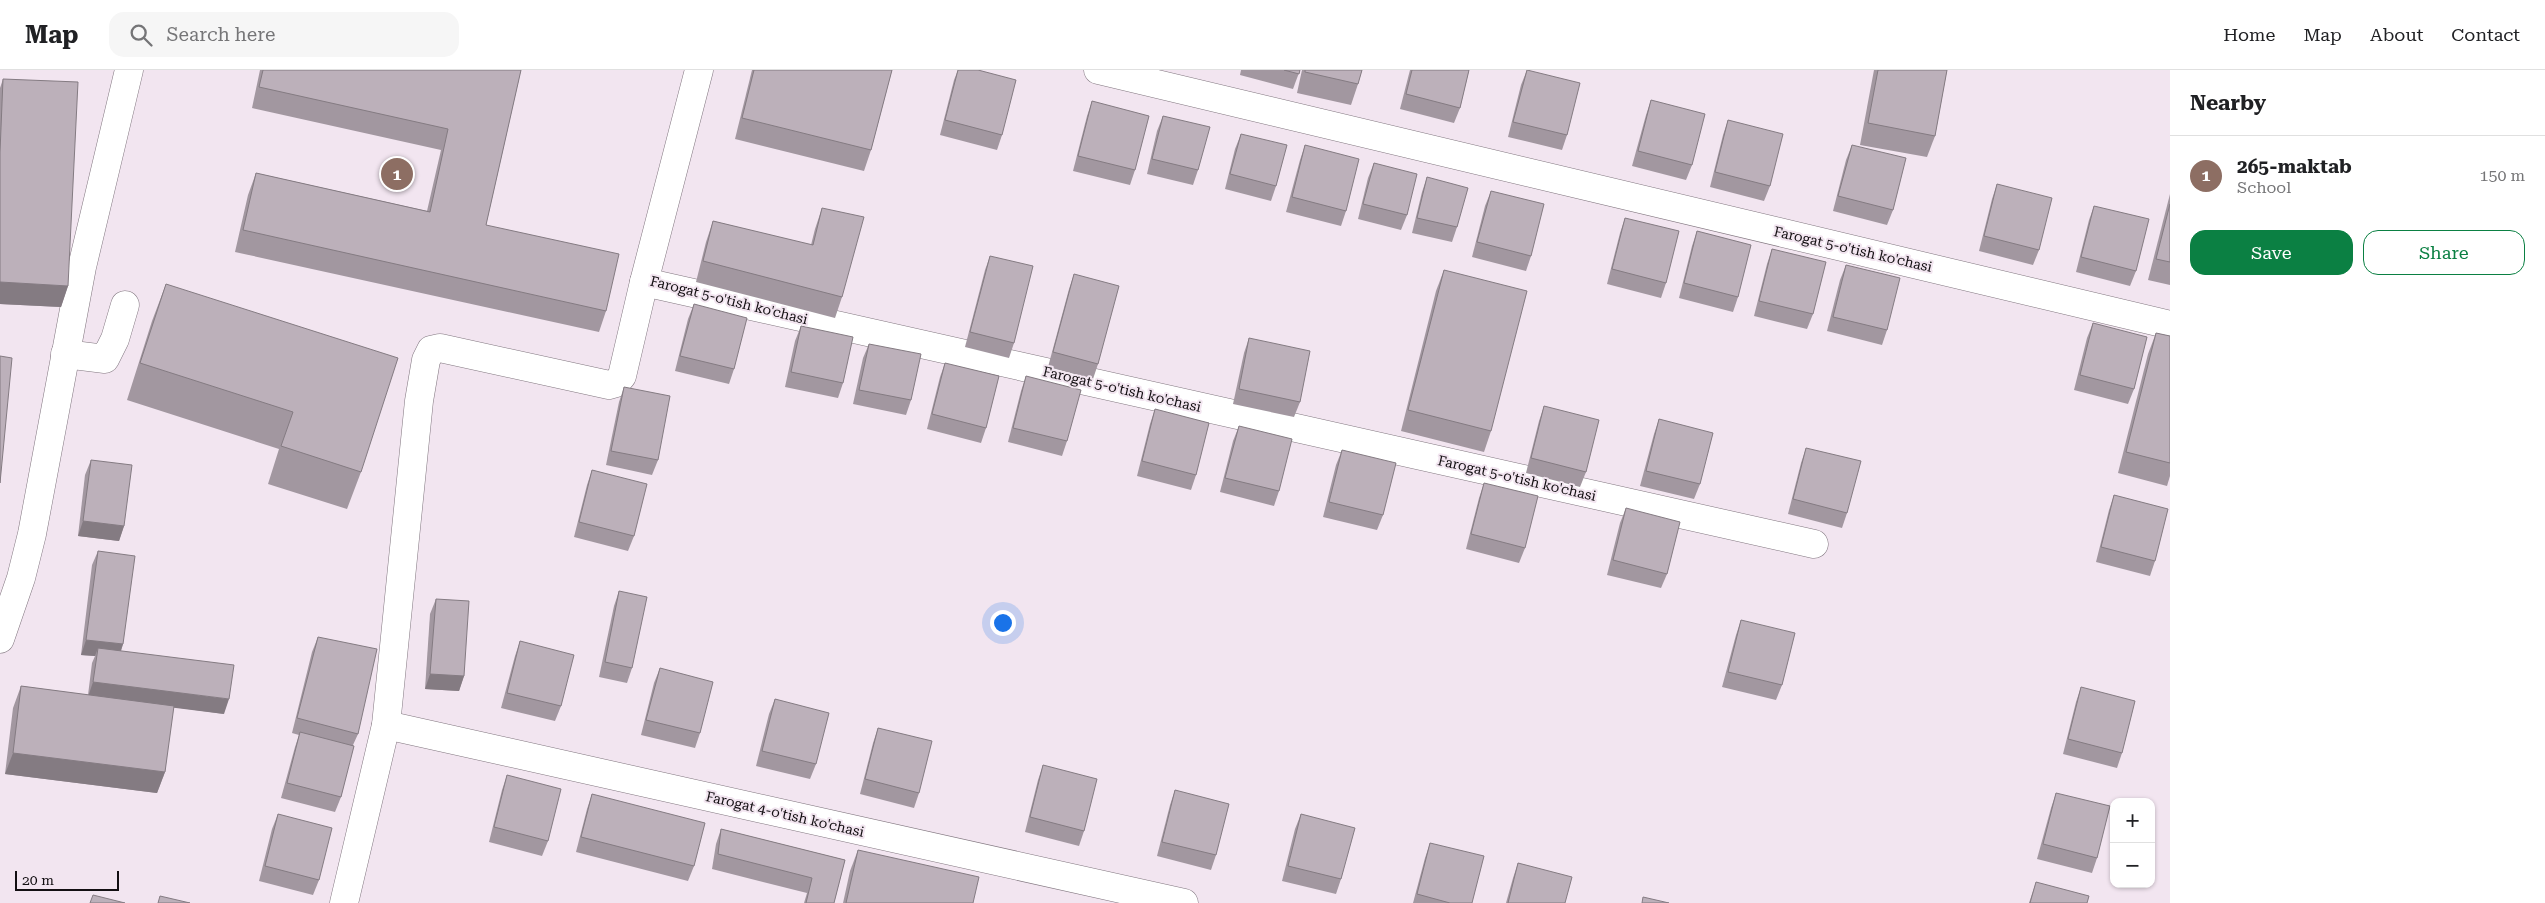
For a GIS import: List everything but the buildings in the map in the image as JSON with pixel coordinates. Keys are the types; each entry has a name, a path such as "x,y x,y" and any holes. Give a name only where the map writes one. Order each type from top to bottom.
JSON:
{"street":[{"path":"0,639 21,578 32,534 82,267 129,70"},
{"name":"Farogat 5-o'tish ko'chasi","path":"698,70 644,282 1814,544"},
{"name":"Farogat 5-o'tish ko'chasi","path":"1098,70 2170,325"},
{"path":"344,903 386,725 419,401 426,360 431,350 440,348 609,385 616,383 622,376 644,282"},
{"path":"65,354 105,359 115,340 125,305"},
{"name":"Farogat 4-o'tish ko'chasi","path":"386,725 1184,903"}],"place":[{"name":"265-maktab","path":"397,174"}]}
